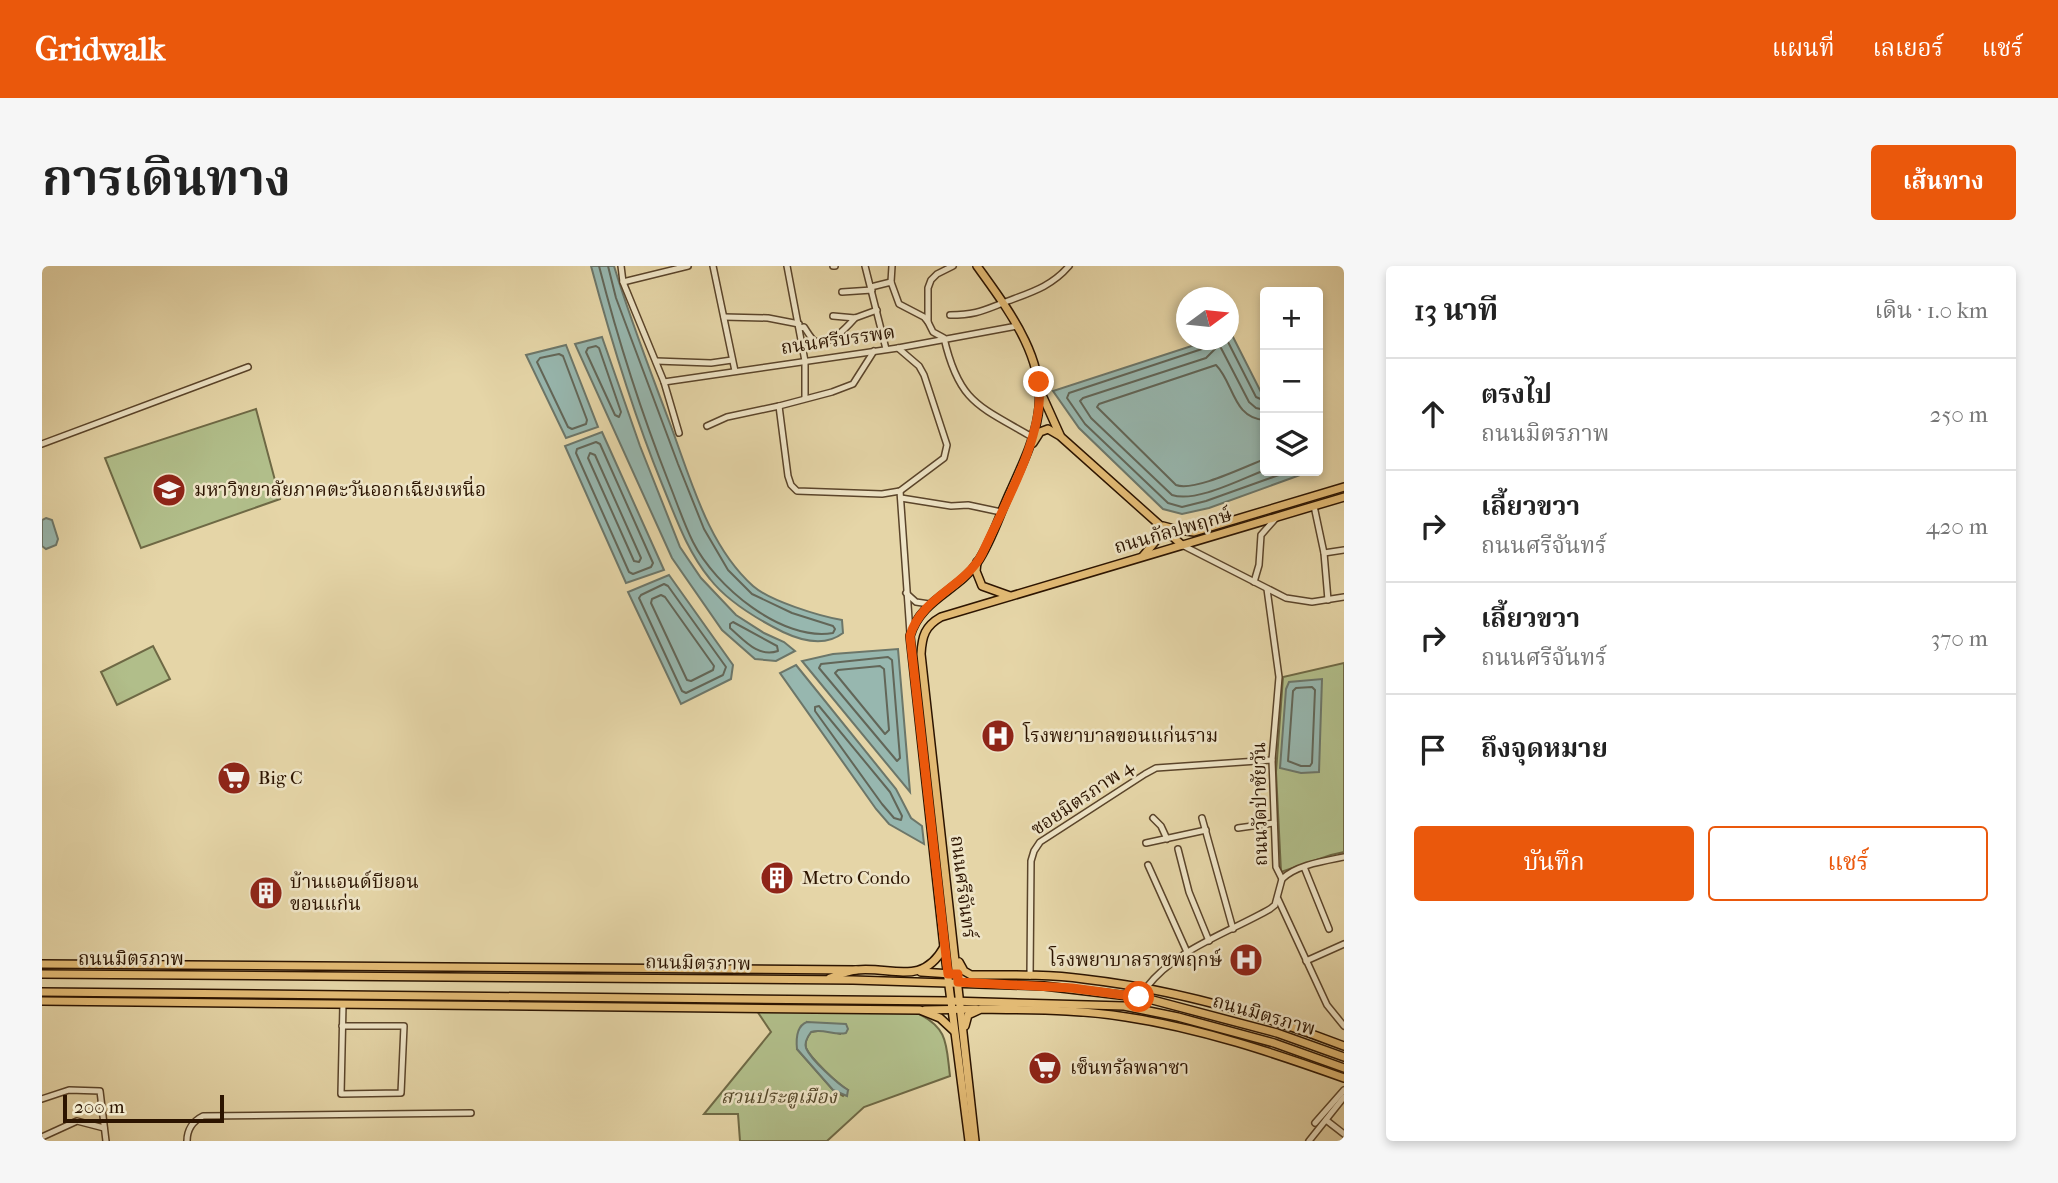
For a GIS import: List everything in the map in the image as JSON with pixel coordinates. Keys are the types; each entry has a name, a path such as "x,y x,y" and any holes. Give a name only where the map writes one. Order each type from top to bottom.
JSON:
{"main road":[{"path":"977,266 1017,326 1060,436"},
{"path":"1011,596 982,586 976,571 1030,446 1039,413 1040,388"},
{"path":"1030,446 1043,430 1048,429 1060,436 1182,545"},
{"name":"ถนนกัลปพฤกษ์","path":"1159,524 1171,529 1194,532 1344,487"},
{"name":"ถนนกัลปพฤกษ์","path":"923,638 930,622 941,617 1344,497"},
{"path":"1143,557 1159,537 1159,524"},
{"path":"910,636 915,621 929,604 978,562"},
{"name":"ถนนศรีจันทร์","path":"910,636 944,947 969,1141"},
{"name":"ถนนศรีจันทร์","path":"923,638 921,654 975,1141"},
{"path":"914,972 926,969 934,963 944,947"},
{"path":"955,948 960,965 971,975"},
{"name":"ถนนมิตรภาพ","path":"42,964 856,970 914,972 949,978"},
{"path":"71,974 83,964"},
{"path":"141,964 153,975"},
{"path":"393,976 408,967"},
{"path":"465,967 481,977"},
{"path":"625,978 640,968"},
{"path":"699,969 712,979"},
{"path":"819,981 856,970"},
{"name":"ถนนมิตรภาพ","path":"42,974 819,981 958,978 1139,997 1227,1019 1344,1057"},
{"name":"ถนนมิตรภาพ","path":"958,978 971,975 1083,978 1146,988 1242,1013 1344,1046"},
{"path":"275,976 275,994"},
{"path":"1044,986 1083,978"},
{"name":"ถนนมิตรภาพ","path":"42,992 821,999 951,1005 1080,1003 1137,1008 1298,1051 1344,1068"},
{"path":"110,993 121,1002"},
{"path":"184,1003 199,994"},
{"path":"554,997 566,1006"},
{"path":"623,1007 637,998"},
{"path":"821,999 850,1008"},
{"path":"42,1002 920,1010 951,1005"},
{"path":"960,1005 981,1009 1043,1010 1080,1003"},
{"path":"964,1033 968,1015 981,1009"},
{"path":"920,1010 940,1018 955,1032"},
{"name":"ถนนมิตรภาพ","path":"1043,1010 1100,1013 1177,1027 1307,1064 1344,1078"},
{"path":"1301,1041 1321,1038"},
{"path":"1298,1051 1307,1064"}],"street":[{"path":"621,266 623,282 664,382 679,433"},
{"path":"623,282 688,266"},
{"path":"713,266 734,372"},
{"path":"787,266 805,361 805,398"},
{"path":"865,266 886,349"},
{"path":"892,266 891,282 899,304 924,317 933,332 944,338 955,376 973,402 1032,437"},
{"path":"928,322 929,283 937,274 953,266"},
{"path":"950,315 980,313 1045,288 1069,266"},
{"path":"842,292 891,282"},
{"path":"834,316 855,318 877,310"},
{"path":"724,317 768,318 804,327 814,341 820,342 845,330 855,318"},
{"name":"ถนนศรีบรรพด","path":"664,382 898,348 1017,326"},
{"path":"898,348 922,370 947,449 941,462 900,495"},
{"path":"706,426 727,417 779,406 852,384 874,351"},
{"path":"656,361 711,363 732,360"},
{"path":"42,444 248,367"},
{"path":"779,406 788,476 797,491 900,495 951,506 968,505 1001,512"},
{"path":"900,495 910,636"},
{"path":"1314,506 1324,553 1328,600"},
{"path":"1242,517 1244,527"},
{"path":"1254,582 1259,565 1261,535 1277,517"},
{"path":"1200,555 1198,545 1202,539"},
{"path":"1182,545 1296,601 1344,597"},
{"path":"1324,553 1344,550"},
{"name":"ถนนวัดป่าชัยวัน","path":"1267,589 1279,677 1272,760 1276,867 1278,876 1282,879 1277,898"},
{"path":"906,593 916,602 929,604"},
{"name":"ซอยมิตรภาพ 4","path":"1030,976 1031,861 1040,842 1156,768 1272,760"},
{"path":"1153,818 1161,826 1167,839"},
{"path":"1202,818 1233,929"},
{"path":"1238,828 1274,823"},
{"path":"1146,843 1206,830"},
{"path":"1178,849 1189,892 1209,941"},
{"path":"1282,879 1288,873 1304,867 1344,857"},
{"path":"1148,865 1187,952"},
{"path":"1304,867 1329,929"},
{"path":"1146,988 1157,974 1187,952 1270,909 1277,898"},
{"path":"1277,898 1327,1004 1344,1026"},
{"path":"1306,961 1344,944"},
{"path":"342,1004 341,1094 401,1093 404,1026 342,1026"},
{"path":"1336,1015 1344,1013"},
{"path":"42,1099 69,1090 100,1091 106,1141"},
{"path":"1315,1124 1344,1090"},
{"path":"1309,1141 1344,1097"},
{"path":"187,1141 187,1135 195,1120 203,1116 471,1113"},
{"path":"1326,1120 1344,1135"},
{"path":"42,1140 77,1121 104,1128"}],"green space":[{"path":"256,409 280,499 141,548 105,458"},
{"path":"153,646 170,679 117,705 101,672"},
{"path":"1344,663 1344,852 1281,872 1276,772 1283,677"},
{"name":"สวนประตูเมือง","path":"757,1011 917,1013 935,1025 944,1038 950,1076 864,1107 827,1141 740,1141 738,1114 704,1114 771,1032","holes":["807,1022 841,1034 824,1030 811,1032 806,1048 819,1065 848,1090 843,1096 833,1090 797,1049"]}],"water":[{"path":"591,266 614,266 693,487 723,551 761,592 795,607 842,620 843,633 829,640 813,641 783,632 734,602 702,568 677,522 641,430"},
{"path":"602,337 640,446 680,547 701,578 736,615 795,651 776,661 755,659 722,630 672,558 575,344"},
{"path":"566,345 598,427 566,438 526,355"},
{"path":"1239,349 1260,390 1260,476 1297,476 1209,508 1182,514 1163,509 1079,428 1053,391 1179,350"},
{"path":"602,432 664,570 626,583 565,446"},
{"path":"42,520 52,520 58,539 56,545 46,549 42,546"},
{"path":"669,575 733,665 731,679 681,704 628,592"},
{"path":"898,649 910,792 802,661 833,654"},
{"path":"796,665 896,789 911,818 922,826 924,844 889,824 876,809 780,673"},
{"path":"1322,679 1319,772 1301,773 1280,768 1286,689 1289,682"},
{"path":"807,1022 846,1024 846,1033 811,1032 806,1046 819,1065 848,1090 847,1096 833,1090 797,1049 799,1030"}],"place":[{"name":"มหาวิทยาลัยภาคตะวันออกเฉียงเหนี่อ","path":"169,490"},
{"name":"โรงพยาบาลขอนแก่นราม","path":"998,736"},
{"name":"Big C","path":"234,778"},
{"name":"Metro Condo","path":"777,878"},
{"name":"บ้านแอนด์บียอน ขอนแก่น","path":"266,893"},
{"name":"โรงพยาบาลราชพฤกษ์","path":"1246,960"},
{"name":"เซ็นทรัลพลาซา","path":"1045,1068"}],"route":[{"path":"1039,382 1039,413 1030,446 978,562 922,611 910,636 948,974 958,974 958,982 1072,988 1139,997"}]}
